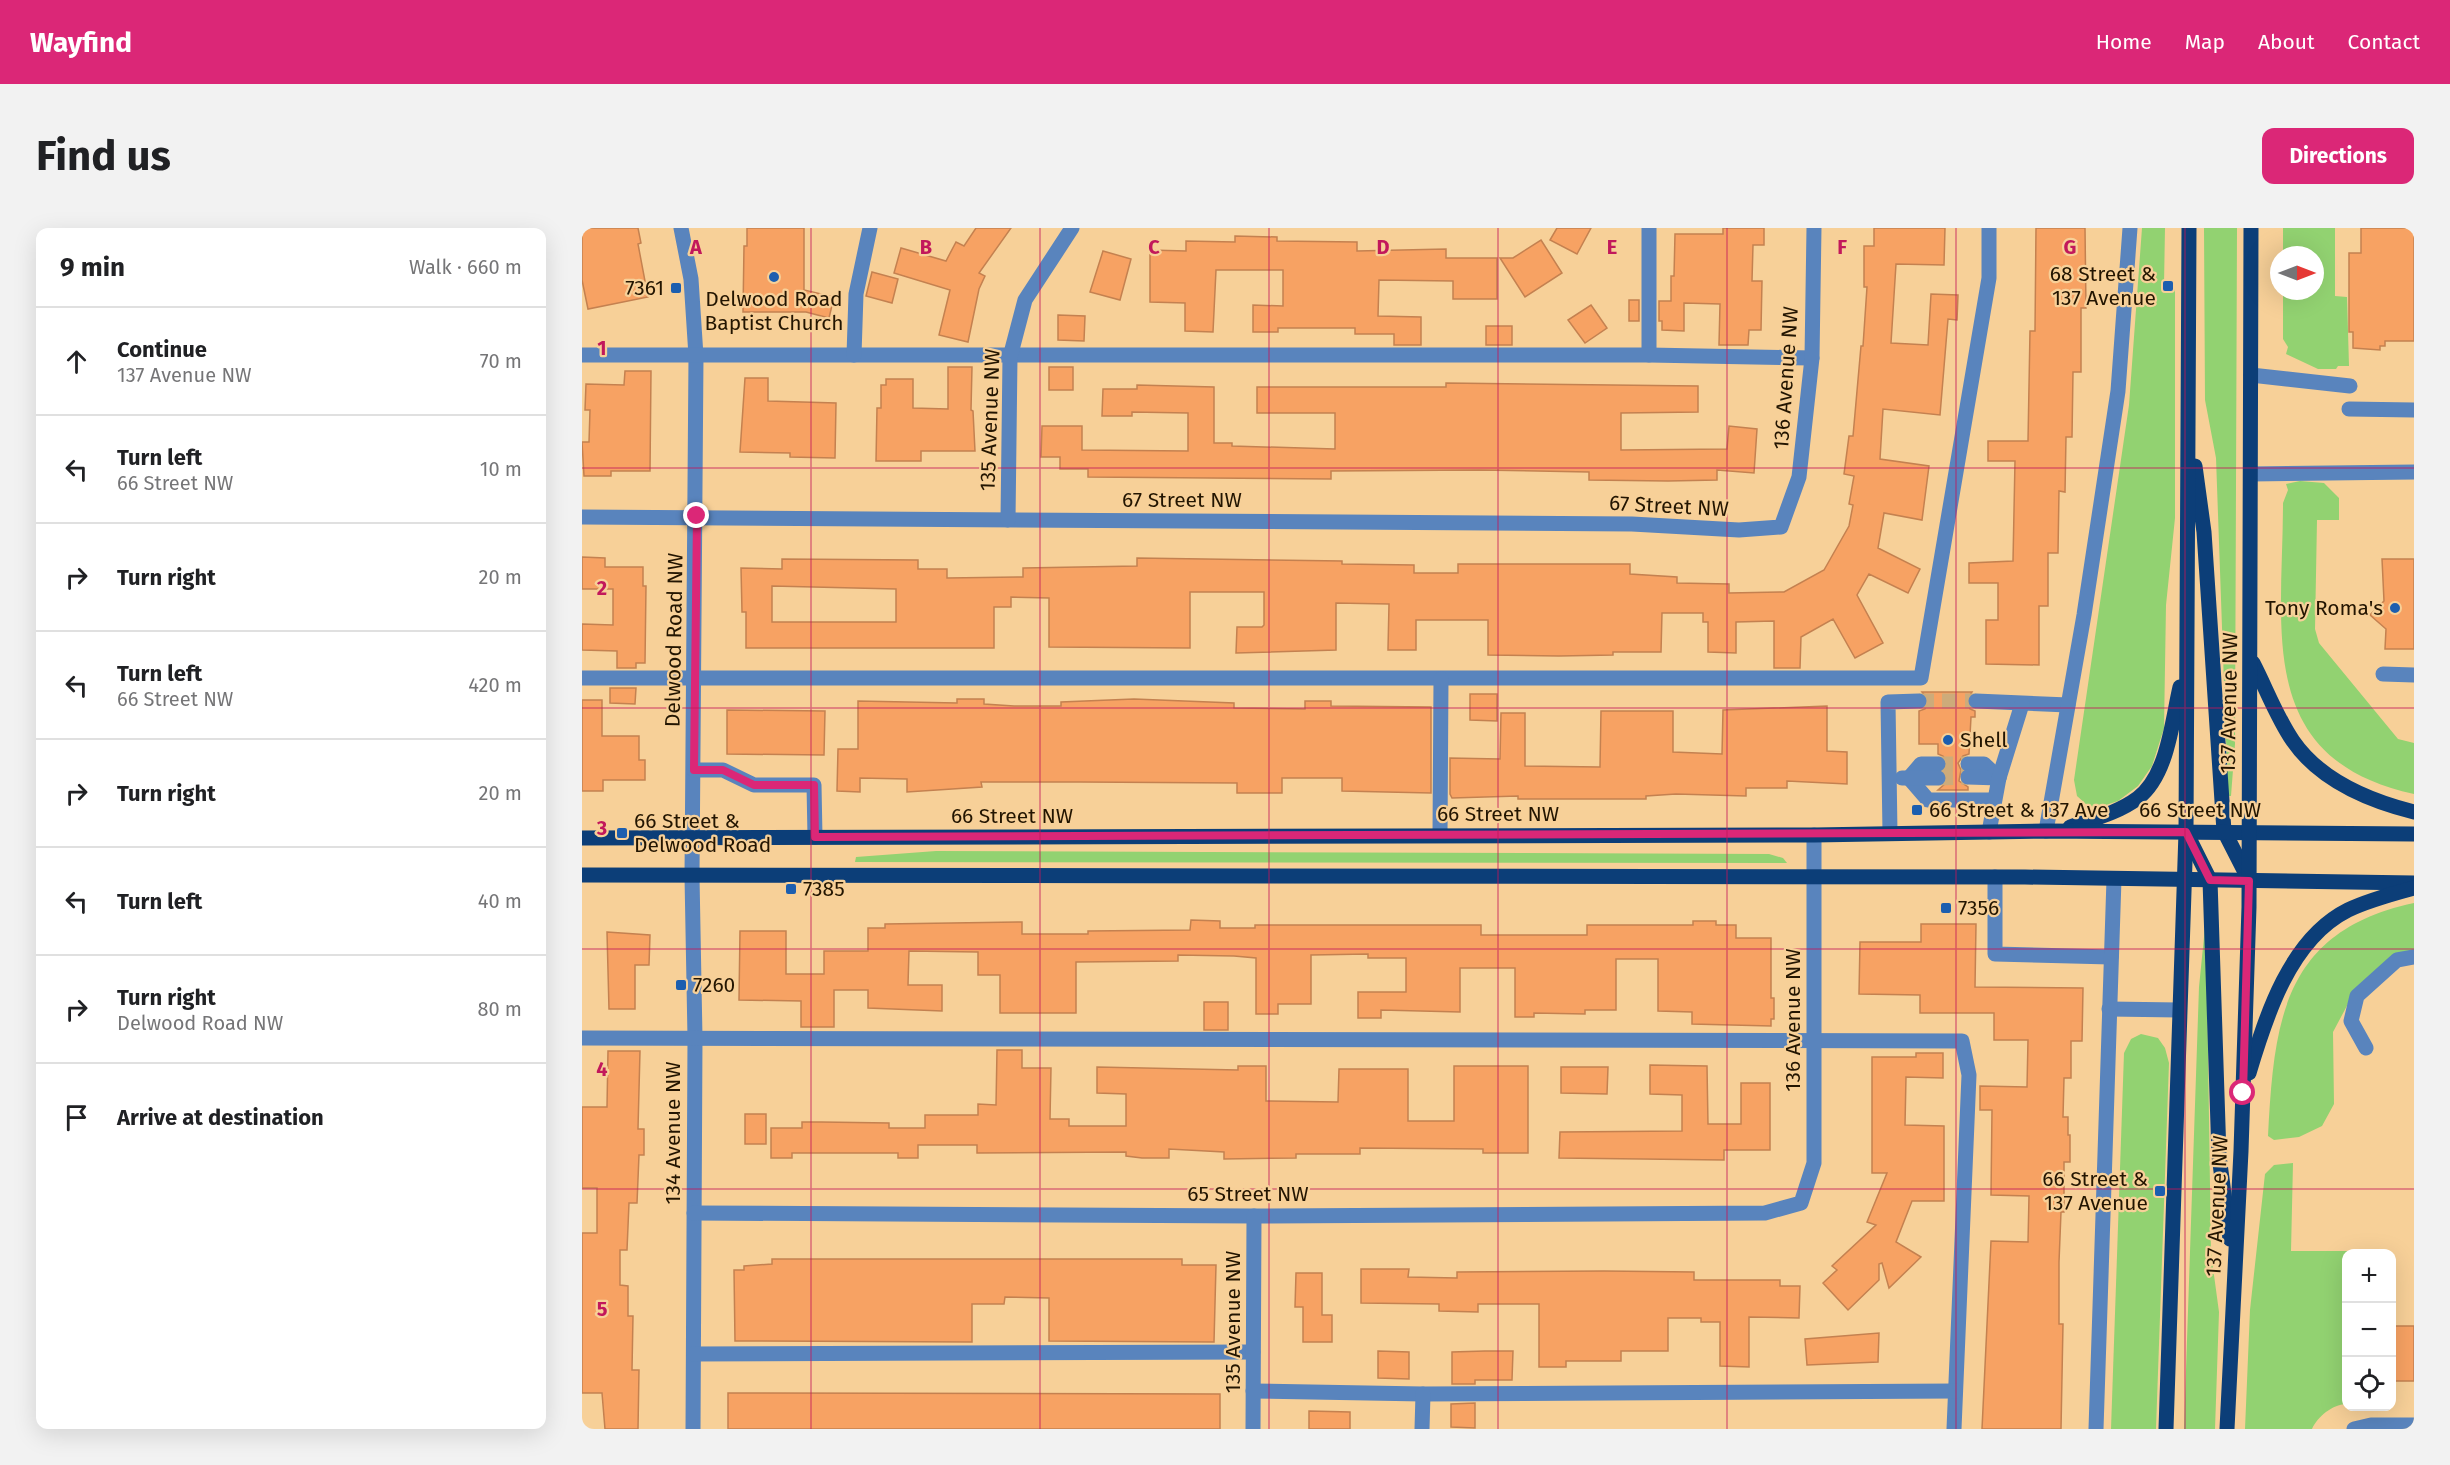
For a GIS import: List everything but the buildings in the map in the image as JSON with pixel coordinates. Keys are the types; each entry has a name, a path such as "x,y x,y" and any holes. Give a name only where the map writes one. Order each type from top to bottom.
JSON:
{"main road":[{"name":"137 Avenue NW","path":"2166,1429 2186,832 2189,228"},
{"name":"137 Avenue NW","path":"2227,1429 2243,1093 2249,881 2251,228"},
{"path":"2187,416 2204,532 2224,831 2249,881"},
{"path":"2251,659 2293,741 2320,771 2358,792 2414,812"},
{"path":"2052,831 2115,812 2145,790 2160,765 2186,663"},
{"name":"66 Street NW","path":"582,837 1814,835 2052,831 2414,834"},
{"path":"2186,832 2210,880 2219,1156 2235,1275"},
{"path":"582,875 1814,877 2414,883"},
{"path":"2243,1093 2261,1033 2294,960 2321,931 2346,911 2376,898 2414,888"}],"street":[{"name":"Delwood Road NW","path":"681,228 691,279 696,356 697,516 693,838"},
{"path":"854,355 856,294 870,228"},
{"name":"135 Avenue NW","path":"1008,520 1010,357 1025,300 1072,228"},
{"path":"1648,228 1648,355"},
{"name":"136 Avenue NW","path":"1781,527 1799,477 1812,358 1814,228"},
{"path":"582,678 1921,678 1989,278 1989,228"},
{"path":"2052,831 2068,705 2118,391 2130,228"},
{"path":"582,355 1010,357 1648,355 1812,358"},
{"path":"2251,375 2350,386"},
{"path":"2349,409 2414,410"},
{"path":"2251,474 2414,472"},
{"name":"67 Street NW","path":"582,517 1632,524 1738,530 1781,527"},
{"path":"2383,674 2414,675"},
{"path":"1440,835 1441,679"},
{"path":"1890,833 1888,702 1919,701"},
{"path":"1976,701 2068,705"},
{"path":"1989,832 1999,778 2022,704"},
{"path":"1909,778 1921,764 1938,771"},
{"path":"1968,771 1984,764 1999,778"},
{"path":"694,770 723,770 754,785 814,785 815,837"},
{"path":"1889,778 1909,778 1928,800 1994,800"},
{"name":"136 Avenue NW","path":"1801,1203 1814,1163 1814,835"},
{"name":"134 Avenue NW","path":"693,838 695,1038 693,1429"},
{"path":"1995,878 1995,954 2111,957"},
{"path":"2096,1429 2114,879"},
{"path":"2366,1048 2351,1021 2356,996 2397,960 2414,957"},
{"path":"2109,1009 2179,1010"},
{"path":"582,1038 1962,1041 1970,1075 1954,1429"},
{"name":"65 Street NW","path":"694,1213 1254,1216 1764,1213 1801,1203"},
{"name":"135 Avenue NW","path":"1254,1216 1254,1429"},
{"path":"694,1354 1254,1352"},
{"path":"1254,1391 1423,1394 1955,1392"},
{"path":"1422,1429 1423,1394"},
{"path":"2354,1429 2371,1425 2414,1425"}],"green space":[{"path":"2142,228 2165,228 2164,285 2175,286 2175,518 2166,605 2164,728 2152,766 2138,786 2118,801 2097,808 2087,805 2077,796 2074,780 2129,405"},
{"path":"2204,228 2237,228 2235,744 2231,796 2228,796 2216,458 2205,400"},
{"path":"2283,228 2335,228 2335,296 2347,297 2349,366 2318,369 2286,354 2288,347 2283,339 2283,300 2324,300 2324,246 2283,246"},
{"path":"2300,481 2324,483 2339,498 2339,520 2317,520 2315,629 2319,643 2398,739 2414,743 2414,794 2362,777 2326,752 2302,720 2288,683 2282,642 2283,503 2288,490 2286,484"},
{"path":"936,851 1769,854 1783,858 1787,863 855,862 856,857"},
{"path":"2414,903 2414,951 2349,1002 2333,1032 2334,1104 2322,1126 2299,1137 2274,1140 2268,1136 2275,1055 2282,1019 2294,987 2312,959 2337,935 2370,916"},
{"path":"2206,917 2211,1253 2219,1312 2215,1429 2184,1429 2199,987"},
{"path":"2141,1034 2158,1038 2165,1048 2169,1063 2156,1429 2111,1429 2124,1053 2131,1039"},
{"path":"2293,1163 2291,1251 2342,1251 2342,1405 2326,1412 2312,1429 2245,1429 2250,1310 2265,1174 2274,1165"}],"tunnel":[{"path":"1919,701 1976,701"},
{"path":"1938,764 1968,764"},
{"path":"1938,778 1968,777"}],"place":[{"name":"Delwood Road Baptist Church","path":"774,277"},
{"name":"68 Street & 137 Avenue","path":"2168,286"},
{"name":"7361","path":"676,288"},
{"name":"Tony Roma's","path":"2395,608"},
{"name":"Shell","path":"1948,740"},
{"name":"66 Street & 137 Ave","path":"1917,810"},
{"name":"66 Street & Delwood Road","path":"622,833"},
{"name":"7385","path":"791,889"},
{"name":"7356","path":"1946,908"},
{"name":"7260","path":"681,985"},
{"name":"66 Street & 137 Avenue","path":"2160,1191"}],"route":[{"path":"697,516 694,770 723,770 754,785 814,785 815,837 2186,832 2210,880 2249,881 2243,1093"}]}
